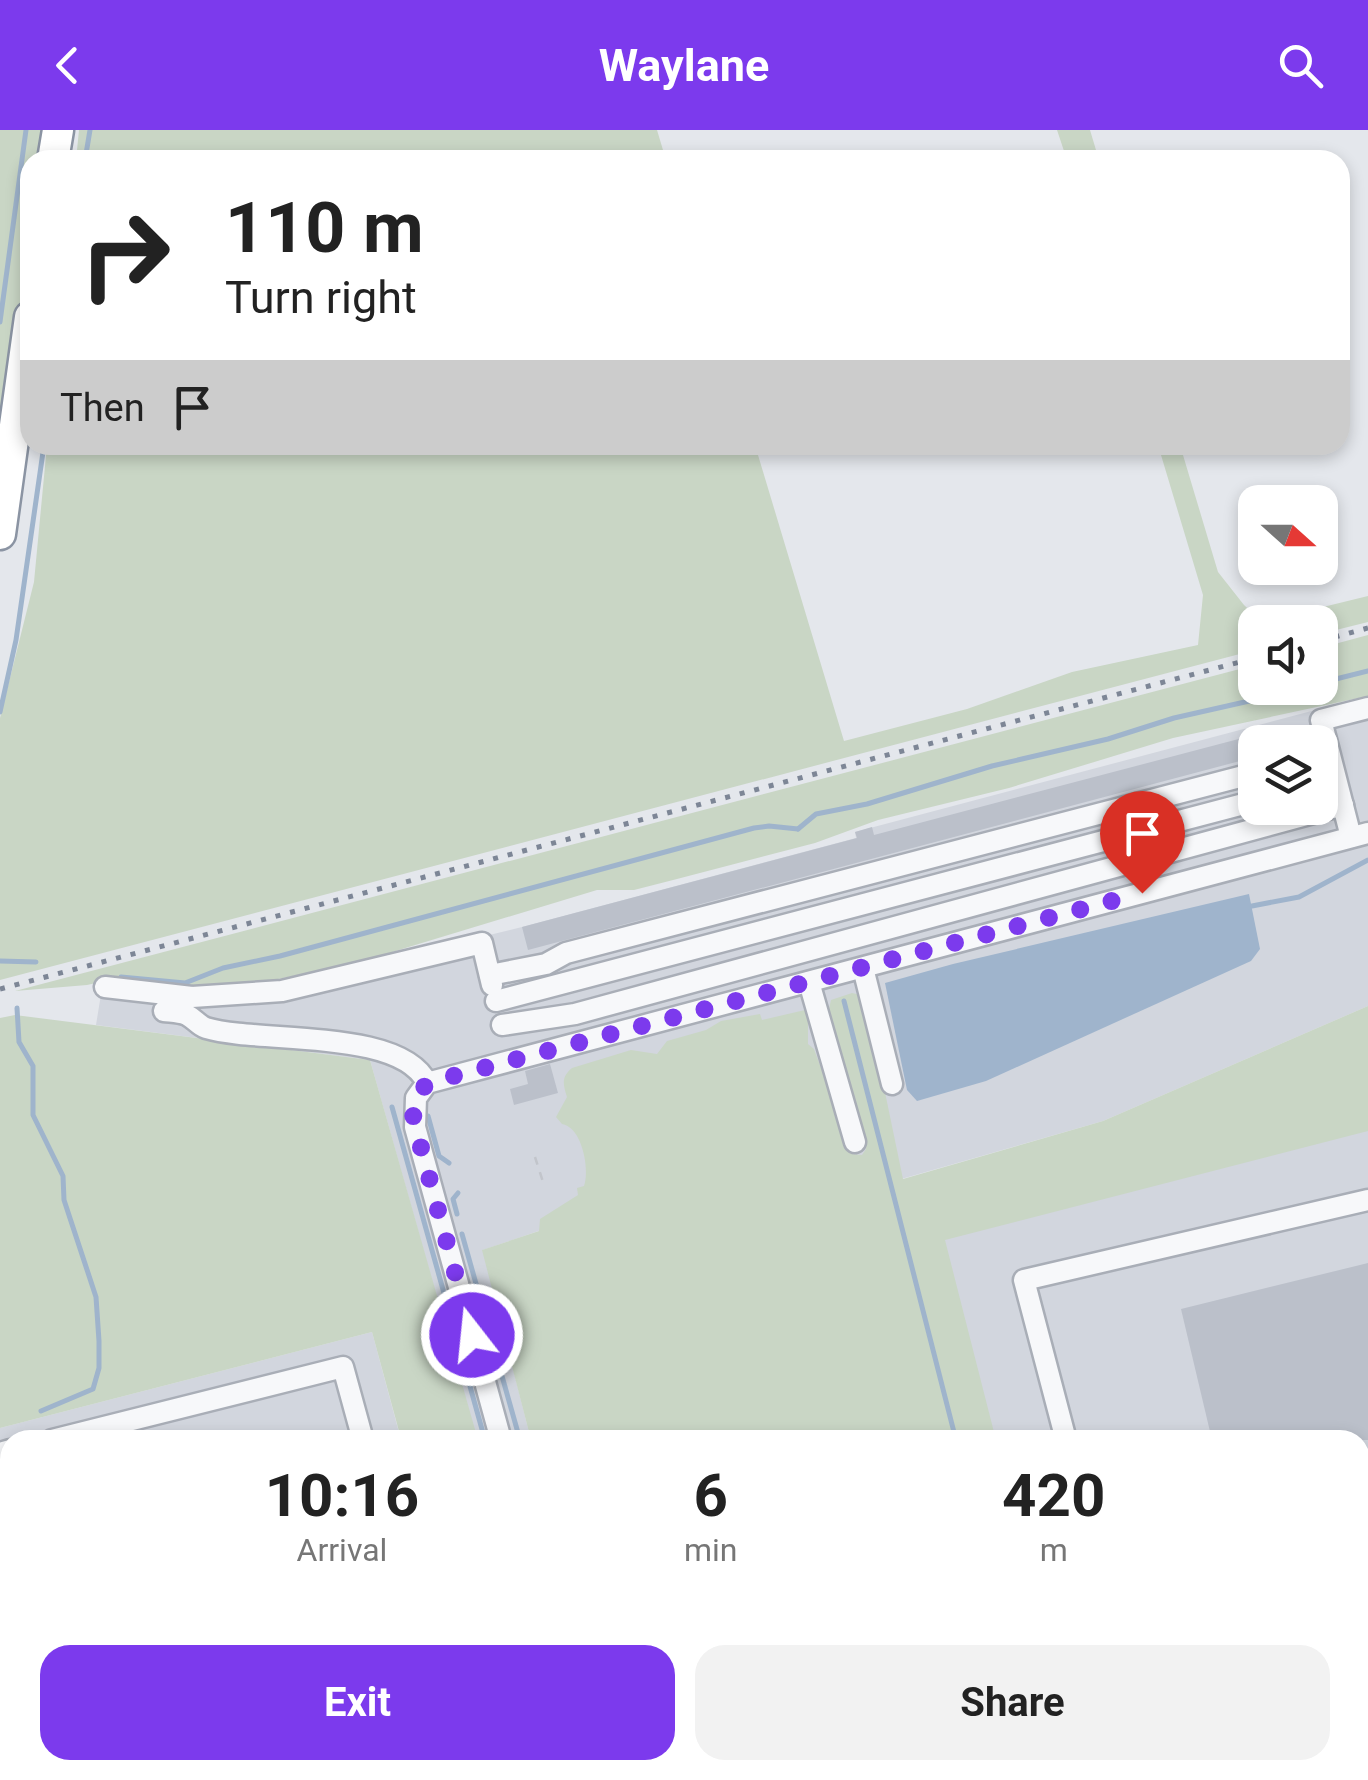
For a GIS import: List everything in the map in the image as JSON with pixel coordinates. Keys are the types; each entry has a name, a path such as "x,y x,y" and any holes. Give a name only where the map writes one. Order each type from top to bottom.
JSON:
{"highway":[{"path":"0,534 20,389"}],"street":[{"path":"1322,725 1321,720 1368,708"},
{"path":"490,975 546,964 566,953 1238,777"},
{"path":"498,1430 415,1127 416,1098 427,1083 1360,835 1338,797"},
{"path":"502,1025 574,1014 1343,805"},
{"path":"496,1002 1238,806"},
{"path":"105,986 192,997 282,992 482,944 511,1060"},
{"path":"863,968 892,1084"},
{"path":"809,982 855,1142"},
{"path":"164,1011 187,1015 209,1029 386,1052 414,1064 427,1083"},
{"path":"1063,1430 1024,1280 1368,1200"},
{"path":"92,1430 343,1367 359,1430"}],"path":[{"path":"536,1157 542,1182"}],"shaded area":[{"path":"1368,696 1368,1006 1103,1121 738,1226 550,1227 483,1250 528,1430 474,1430 370,1060 96,1025 103,982 287,984 522,927 856,838 855,832 1238,730 1238,825 1338,825 1338,725 1259,725"},
{"path":"1368,1114 1368,1430 982,1430 932,1231"},
{"path":"372,1332 398,1430 0,1430"}],"green space":[{"path":"0,130 46,130 43,150 20,150 20,309 0,448"},
{"path":"79,130 657,130 663,150 77,150"},
{"path":"1057,130 1090,130 1096,150 1064,150"},
{"path":"46,455 758,455 844,741 967,709 1072,672 1198,645 1203,595 1161,455 1183,455 1218,572 1244,605 1238,605 1238,654 0,980 0,718 34,582"},
{"path":"1368,596 1368,622 1338,630 1338,605 1331,605"},
{"path":"1368,635 1368,696 1338,702 1338,643"},
{"path":"1238,669 1238,705 1326,705 1173,738 1009,788 878,820 815,843 634,890 597,890 356,963 244,986 202,990 105,981 15,991"},
{"path":"852,993 865,996 903,1179 1103,1121 1368,1006 1368,1131 945,1240 993,1430 528,1430 482,1250 539,1231 540,1219 578,1195 577,1188 584,1186 585,1160 579,1140 556,1117 567,1097 566,1074 572,1068 631,1050 657,1054 667,1041 706,1030 721,1021 760,1014 762,1020 805,1010 808,1044 814,1049 853,1154 862,1155 866,1149 829,1009 831,1000"},
{"path":"15,1015 370,1060 475,1430 399,1430 372,1332 0,1428 0,1018"}],"water":[{"path":"1249,894 1260,949 1251,961 986,1081 917,1101 907,1090 885,983"}],"building":[{"path":"1238,739 1238,762 528,950 522,927 857,838 855,832 872,827 874,835"},
{"path":"550,1064 558,1093 514,1105 510,1089 528,1084 525,1071"},
{"path":"1368,1263 1368,1430 1210,1430 1181,1309"}],"waterway":[{"path":"23,150 26,130"},
{"path":"87,150 90,130"},
{"path":"0,322 20,174"},
{"path":"0,712 16,640 43,455"},
{"path":"1338,678 1368,671"},
{"path":"798,829 816,814 867,804 992,766 1238,704"},
{"path":"121,977 185,983 223,968 754,828 798,829"},
{"path":"1252,906 1299,897 1368,860"},
{"path":"0,961 36,962"},
{"path":"844,1001 953,1430"},
{"path":"17,1008 19,1042 33,1066 33,1115 63,1176 64,1200 96,1297 99,1341 99,1368 93,1389 41,1411"},
{"path":"392,1107 482,1430"},
{"path":"428,1116 439,1156 449,1163"},
{"path":"457,1214 453,1199 458,1193"},
{"path":"462,1234 517,1430"}],"railway":[{"path":"1338,636 1368,628"},
{"path":"0,989 1238,662"}],"route":[{"path":"472,1335 413,1118 416,1098 427,1083 1142,893"}]}
